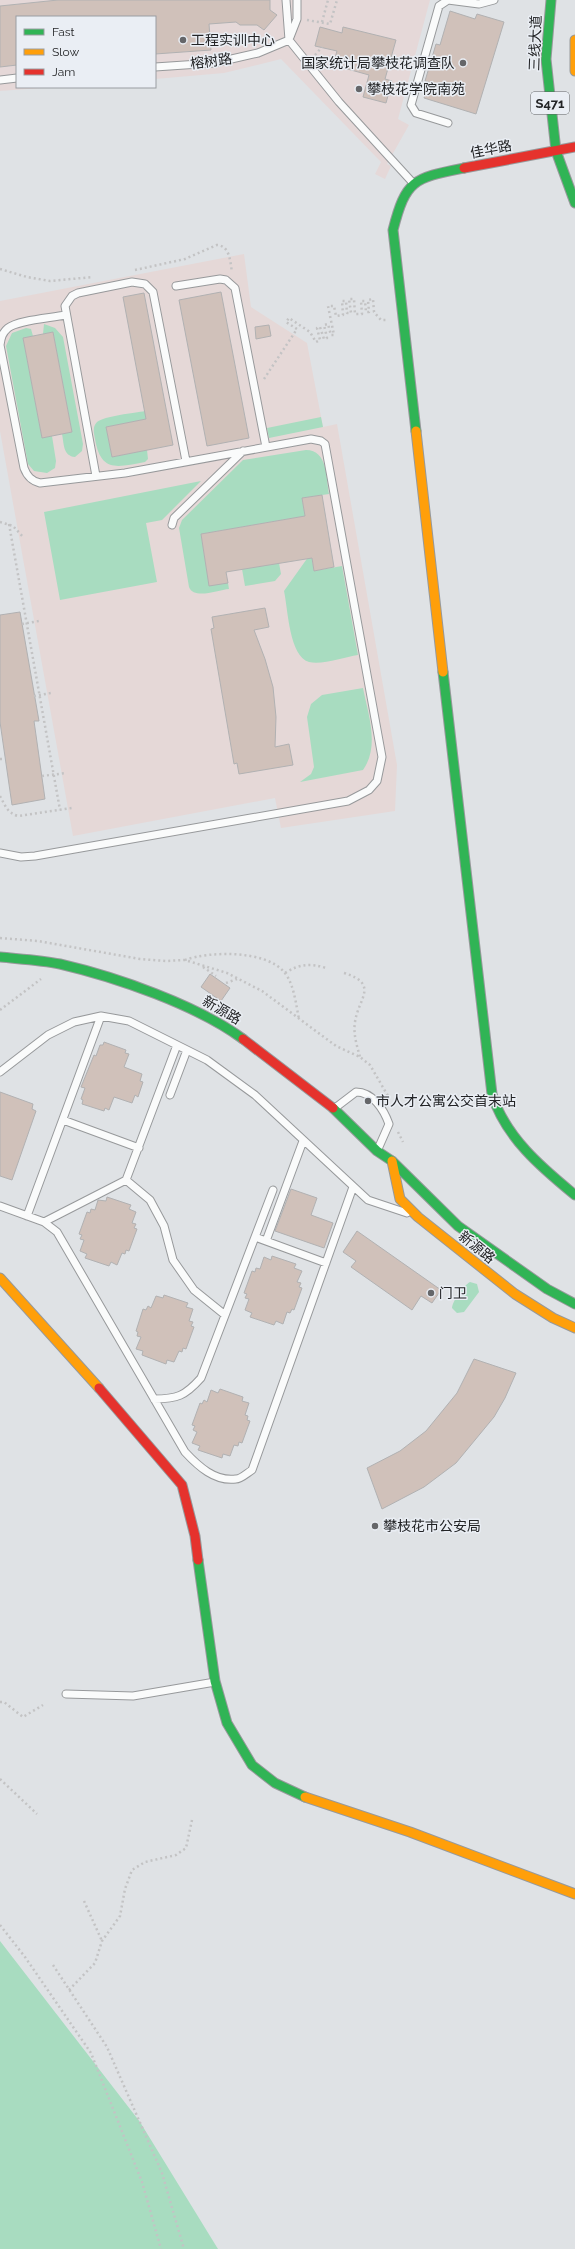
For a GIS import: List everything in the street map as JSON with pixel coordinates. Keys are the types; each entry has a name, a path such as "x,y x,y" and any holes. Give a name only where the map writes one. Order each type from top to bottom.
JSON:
{"street":[{"name":"三线大道","path":"551,0 546,59 556,150 575,203"},
{"path":"575,40 575,71"},
{"name":"佳华路","path":"413,183 435,174 575,147"},
{"path":"413,183 400,202 393,230 487,1064 494,1102 512,1134 537,1164 575,1195"},
{"name":"新源路","path":"0,957 59,964 101,975 189,1008 236,1035 290,1074 334,1109 377,1151 392,1161 458,1226 547,1289 575,1304"},
{"name":"新源路","path":"392,1161 400,1199 418,1217 515,1294 552,1318 575,1328"},
{"path":"0,1278 139,1433 182,1485 196,1536 215,1681 227,1723 252,1765 276,1783 304,1797 410,1832 575,1894"}],"lane":[{"path":"286,0 289,40 339,102 413,183"},
{"path":"289,40 297,19 298,0"},
{"path":"448,123 416,113 411,105 439,6 448,0 479,4 494,0"},
{"name":"榕树路","path":"156,67 214,63 258,54 289,40"},
{"path":"0,80 16,78"},
{"path":"176,286 220,279 231,284 237,294 266,447"},
{"path":"96,476 65,315 65,306 68,300 78,293 132,282 145,284 150,288 155,298 186,462"},
{"path":"0,853 21,857 35,856 348,801 369,790 377,780 382,757 328,448 321,441 311,439 125,473 40,483 30,478 26,474 3,360 1,338 8,328 65,315"},
{"path":"172,525 174,518 244,451"},
{"path":"27,1216 102,1016"},
{"path":"0,1072 48,1035 74,1022 102,1016 129,1020 207,1060 255,1095 368,1200 418,1217"},
{"path":"44,1222 126,1180 177,1045"},
{"path":"170,1095 187,1050"},
{"path":"334,1109 356,1092 368,1095 379,1105 389,1124 377,1151"},
{"path":"63,1120 139,1148"},
{"path":"266,1241 303,1141"},
{"path":"126,1180 150,1200 164,1226 173,1260 194,1290 225,1315"},
{"path":"0,1206 44,1222 57,1232 185,1452 200,1468 219,1478 237,1479 252,1470 353,1187"},
{"path":"154,1399 172,1399 188,1392 201,1378 273,1190"},
{"path":"255,1238 326,1263"},
{"path":"66,1694 133,1696 215,1681"}],"path":[{"path":"322,22 328,0"},
{"path":"313,20 330,24 337,0"},
{"path":"130,271 185,259 212,246 221,245 228,251 237,294"},
{"path":"0,268 27,277 50,281 100,277"},
{"path":"254,387 259,386 296,329 286,322 289,318 310,332 316,342 320,340 317,328 320,327 324,339 327,338 324,325 328,324 331,335 334,335 328,306 334,306 336,316 343,315 342,301 346,301 347,313 351,313 350,299 354,299 355,314 362,314 361,301 365,301 366,312 369,312 368,300 373,299 374,312 381,320 403,318"},
{"path":"0,522 9,524 18,530 24,538"},
{"path":"9,524 60,810"},
{"path":"22,624 39,621"},
{"path":"34,696 51,694"},
{"path":"0,759 5,759"},
{"path":"42,776 66,773"},
{"path":"0,796 12,815 18,816 72,808"},
{"path":"0,938 38,941 140,959 166,961 184,960 196,956 244,955 272,962 286,973 299,1019"},
{"path":"184,960 216,969 262,991 336,1046 360,1057 370,1065 384,1088 390,1102"},
{"path":"286,973 299,966 309,964 326,968"},
{"path":"201,965 216,976"},
{"path":"344,973 356,977 364,987 365,993 354,1023 360,1057"},
{"path":"0,1010 42,978"},
{"path":"226,982 237,979"},
{"path":"396,1125 403,1142"},
{"path":"0,1702 4,1702 23,1717 43,1705"},
{"path":"0,1779 37,1814"},
{"path":"69,1990 94,1963 102,1941 120,1916 125,1889 135,1864 176,1855 186,1848 192,1820"},
{"path":"84,1901 102,1941"},
{"path":"0,1926 25,1957 91,2054 142,2182 161,2249"},
{"path":"53,1965 107,2047 162,2173 184,2249"}],"shaded area":[{"name":"攀枝花学院南苑","path":"0,0 430,0 398,119 409,125 387,164 391,166 385,179 375,174 381,162 281,59 224,73 156,79 156,16 16,16 16,88 41,88 0,91"},
{"path":"244,254 251,307 307,343 323,427 337,424 397,765 395,811 281,828 275,798 73,836 0,431 0,301"}],"green space":[{"path":"44,324 55,328 63,337 83,444 82,451 75,457 66,452 64,445 62,434 72,432 53,332 43,334"},
{"path":"26,328 31,329 33,336 23,338 42,438 52,436 56,461 55,468 47,473 34,471 28,464 6,346 12,333"},
{"path":"145,411 146,419 106,427 112,457 147,450 148,459 145,462 118,466 106,463 101,458 98,450 94,432 95,424 106,418"},
{"path":"321,417 323,427 269,438 267,428"},
{"path":"306,450 313,451 322,460 325,466 329,494 302,498 305,516 201,534 209,585 228,583 229,589 201,594 192,591 189,587 179,528 182,520 243,460"},
{"path":"201,481 162,520 146,523 157,582 60,600 44,512"},
{"path":"311,553 314,571 342,566 358,655 327,662 315,663 309,662 302,658 297,651 290,631 284,591"},
{"path":"279,563 281,574 275,581 245,586 242,569"},
{"path":"363,688 370,719 372,740 368,761 363,770 300,782 311,774 314,767 307,717 311,704 322,695"},
{"path":"470,1282 477,1284 479,1292 464,1312 457,1313 452,1308 454,1301 461,1290"},
{"path":"0,1941 140,2122 218,2249 0,2249"}],"building":[{"name":"工程实训中心","path":"58,0 270,0 270,10 277,15 264,30 257,25 240,25 236,22 209,24 211,50 156,54 156,16 16,16 16,65 0,67 0,6"},
{"name":"国家统计局攀枝花调查队","path":"450,11 475,19 477,14 504,22 476,114 424,98 429,82 425,81 436,44 440,45"},
{"path":"320,27 342,33 343,27 396,40 385,79 392,81 386,103 363,97 369,75 333,65 337,51 315,46"},
{"path":"221,292 249,438 207,446 179,300"},
{"path":"144,293 173,445 112,457 106,427 146,419 123,297"},
{"path":"269,325 271,336 256,339 255,327"},
{"path":"53,332 72,432 42,438 23,338"},
{"path":"322,495 334,567 314,571 312,558 226,572 228,583 209,586 201,534 305,516 302,498"},
{"path":"265,608 269,627 254,630 265,659 273,687 276,717 275,747 289,744 293,765 239,774 237,763 234,764 211,629 214,628 212,617"},
{"path":"20,612 39,721 34,721 45,799 12,805 0,722 0,615"},
{"path":"210,974 230,988 221,1001 201,987"},
{"path":"104,1042 126,1050 125,1053 129,1054 124,1067 142,1074 140,1081 143,1082 138,1097 135,1095 132,1103 114,1097 109,1110 105,1108 104,1111 82,1104 83,1100 81,1099 85,1088 81,1087 94,1055 96,1056 100,1045 103,1045"},
{"path":"0,1092 33,1104 32,1109 36,1111 12,1180 0,1176"},
{"path":"291,1189 317,1198 311,1215 333,1223 324,1248 275,1231"},
{"path":"107,1197 131,1205 129,1209 136,1212 132,1223 136,1224 134,1228 137,1229 129,1251 126,1250 125,1254 122,1253 117,1265 111,1262 109,1266 85,1258 87,1254 80,1251 84,1240 80,1239 82,1235 79,1234 87,1212 90,1213 91,1209 95,1210 98,1200 106,1201"},
{"path":"357,1231 441,1290 432,1303 421,1296 412,1310 351,1267 356,1261 343,1252"},
{"path":"272,1256 296,1264 294,1268 302,1271 297,1282 301,1283 299,1287 302,1288 294,1310 292,1309 290,1313 287,1312 283,1324 276,1321 274,1325 250,1317 252,1313 245,1310 249,1299 245,1298 247,1294 244,1293 252,1271 255,1272 256,1268 260,1269 264,1257 271,1260"},
{"path":"164,1295 188,1303 186,1307 193,1309 189,1321 193,1322 191,1326 194,1327 186,1349 183,1348 182,1352 179,1351 174,1362 167,1360 166,1364 142,1355 143,1351 136,1349 141,1337 137,1336 138,1332 136,1331 143,1309 146,1310 148,1306 151,1308 156,1296 163,1298"},
{"path":"474,1359 516,1373 505,1398 494,1417 456,1463 424,1487 382,1509 367,1468 400,1451 426,1431 457,1393"},
{"path":"220,1389 243,1397 242,1401 249,1403 245,1415 248,1416 247,1420 250,1421 242,1443 239,1442 238,1446 234,1445 230,1456 223,1454 222,1458 198,1450 200,1446 192,1443 197,1432 193,1430 195,1426 192,1425 200,1403 202,1404 204,1400 207,1402 211,1390 218,1393"}],"traffic: fast":[{"path":"551,0 546,59 556,151 575,203"},
{"path":"416,431 393,230 403,200 408,191 415,184 434,175 464,168"},
{"path":"443,672 492,1094 498,1110 515,1138 538,1163 575,1195"},
{"path":"0,957 60,964 130,984 203,1015 243,1039"},
{"path":"333,1108 377,1151 392,1161 458,1226 547,1289 575,1304"},
{"path":"198,1560 215,1681 227,1723 252,1765 275,1783 305,1797"}],"traffic: slow":[{"path":"575,40 575,71"},
{"path":"416,431 443,672"},
{"path":"392,1161 400,1199 418,1217 515,1294 553,1318 575,1328"},
{"path":"0,1278 99,1388"},
{"path":"305,1797 410,1832 575,1894"}],"traffic: jam":[{"path":"464,168 575,147"},
{"path":"243,1039 333,1108"},
{"path":"99,1388 182,1485 195,1536 198,1560"}],"place":[{"name":"工程实训中心","path":"183,40"},
{"name":"国家统计局攀枝花调查队","path":"463,63"},
{"name":"攀枝花学院南苑","path":"359,89"},
{"name":"市人才公寓公交首末站","path":"368,1101"},
{"name":"门卫","path":"431,1293"},
{"name":"攀枝花市公安局","path":"375,1526"}]}
